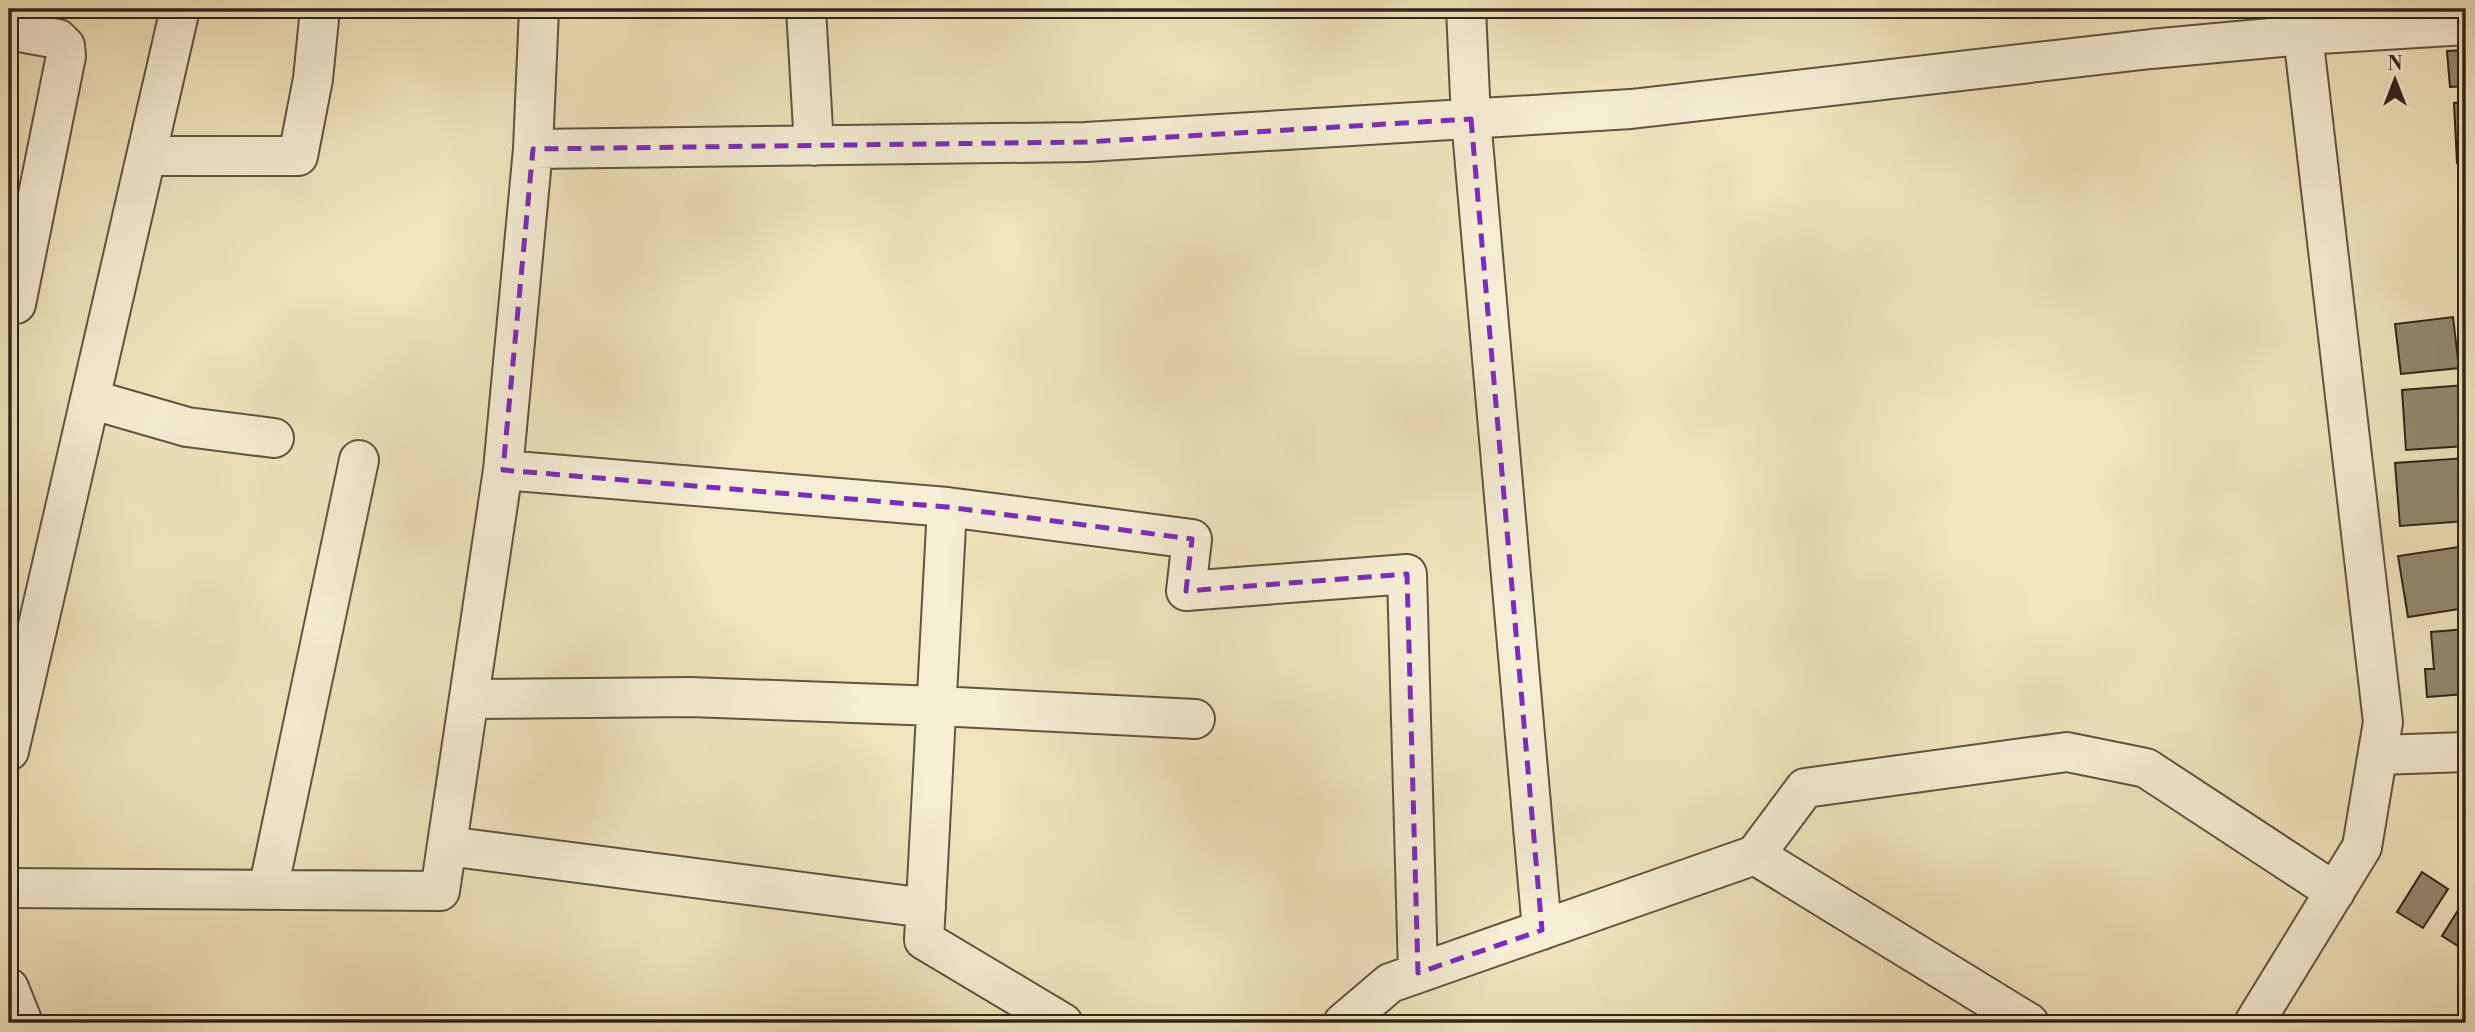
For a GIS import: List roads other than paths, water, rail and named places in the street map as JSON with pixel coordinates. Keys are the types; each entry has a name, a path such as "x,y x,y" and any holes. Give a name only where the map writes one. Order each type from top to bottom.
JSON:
{"street":[{"path":"9,751 180,9"},
{"path":"146,156 298,156 313,79 320,9"},
{"path":"9,888 440,891 503,470 533,149 539,9"},
{"path":"806,9 814,146"},
{"path":"1466,9 1471,118 1542,930"},
{"path":"533,149 1086,142 1631,109 2151,48 2466,25"},
{"path":"9,30 58,39 65,46 66,56 16,304"},
{"path":"2254,1023 2362,847 2384,722 2303,35"},
{"path":"90,399 187,427 274,438"},
{"path":"268,890 359,460"},
{"path":"503,470 947,507 1192,539 1186,591 1407,574 1419,973"},
{"path":"947,507 924,940 1063,1023"},
{"path":"469,699 690,696 1195,719"},
{"path":"1343,1023 1390,983 1755,855 1805,788 2067,752 2146,768 2334,892"},
{"path":"2378,755 2466,752"},
{"path":"447,846 926,908"},
{"path":"1755,855 2029,1023"}]}
